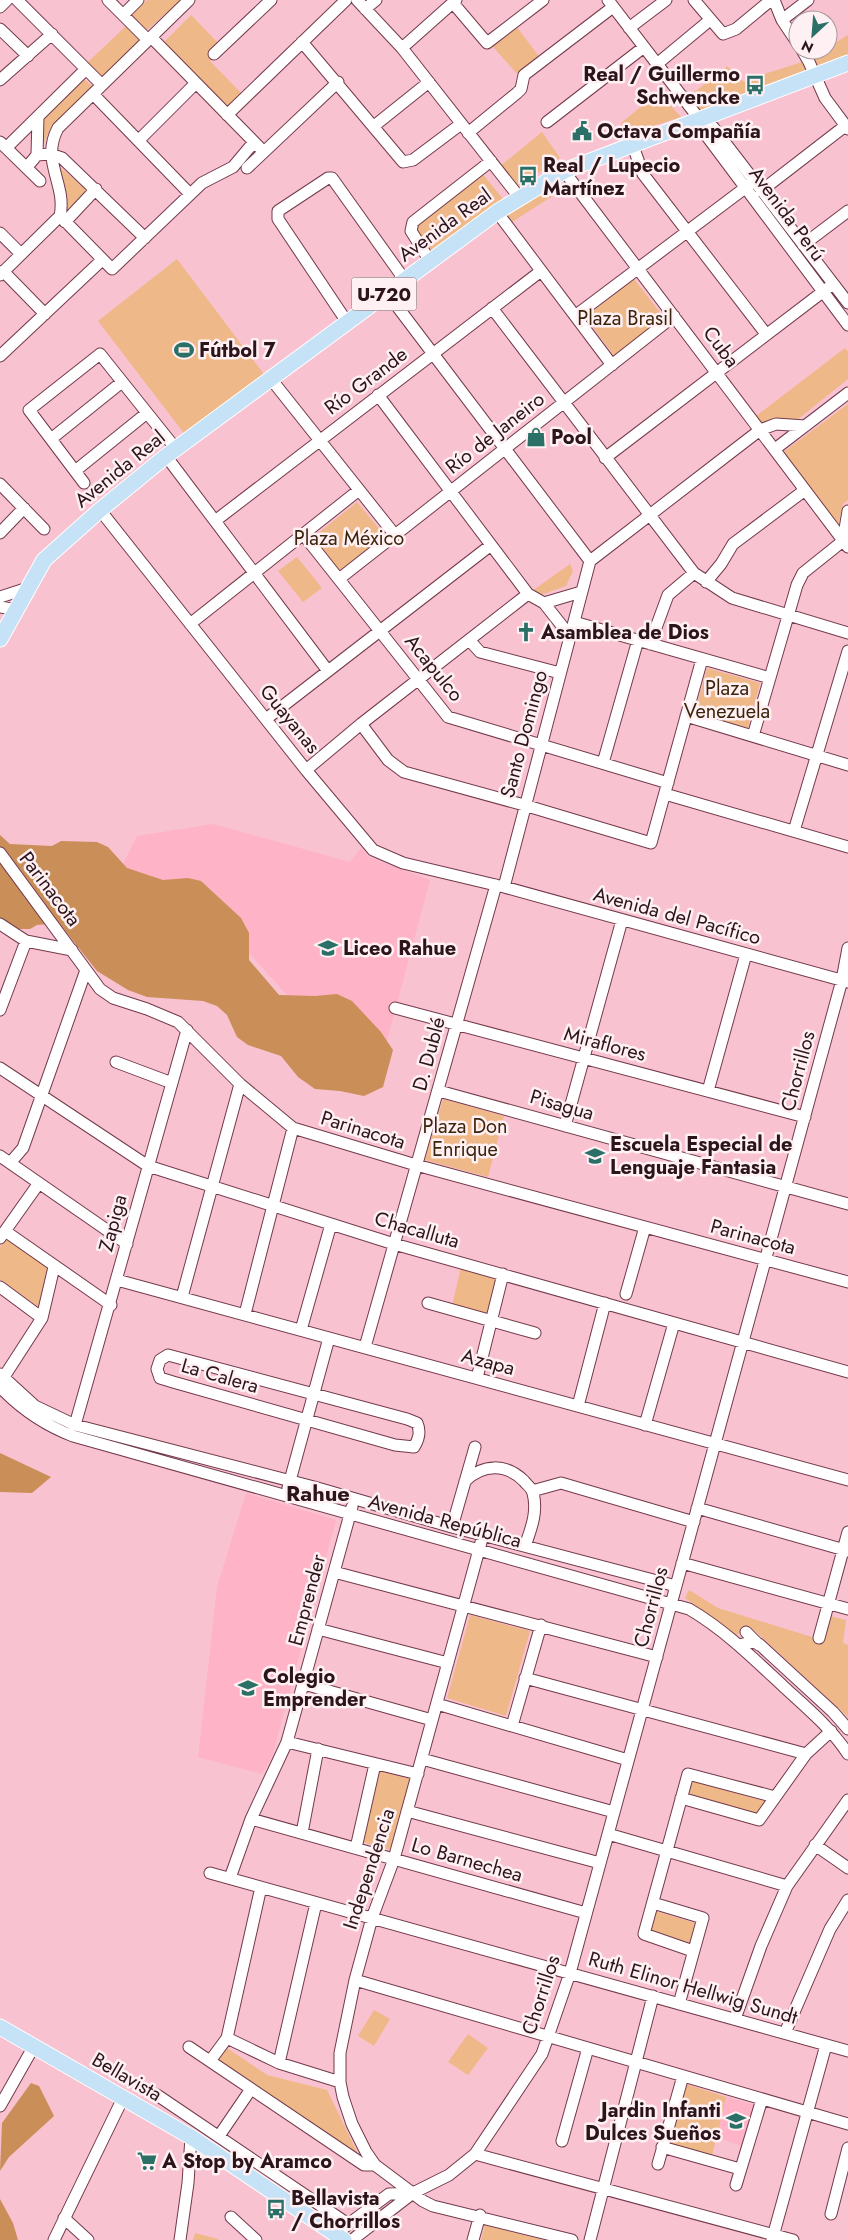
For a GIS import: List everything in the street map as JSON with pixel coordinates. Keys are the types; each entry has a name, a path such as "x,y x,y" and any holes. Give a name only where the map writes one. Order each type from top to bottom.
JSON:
{"main road":[{"name":"Avenida Real","path":"0,639 18,610 44,560 100,510 171,452 518,197 564,171 848,63"},
{"name":"Bellavista","path":"0,2027 191,2137 346,2236"}],"street":[{"path":"0,7 7,0"},
{"path":"17,0 102,85"},
{"path":"108,0 196,83 264,152"},
{"path":"123,15 138,0"},
{"path":"189,0 58,128 51,144 50,154 61,200 62,219 110,268 115,268 190,194 209,178 234,167 254,142"},
{"path":"214,54 271,0"},
{"path":"227,115 346,0"},
{"path":"357,0 402,48 518,197"},
{"path":"366,9 376,0"},
{"path":"402,48 454,1 487,43 542,0"},
{"path":"630,28 666,0"},
{"path":"695,1 723,34 729,34 772,0 788,29"},
{"path":"782,20 808,0"},
{"path":"302,42 338,82 404,162 408,163 517,93 524,75 610,3 700,120"},
{"path":"657,64 710,20"},
{"path":"0,29 28,56"},
{"path":"0,80 52,34"},
{"path":"546,122 644,47"},
{"path":"761,191 847,127 825,98 807,60"},
{"path":"40,181 3,145 38,117 86,69"},
{"path":"247,168 338,82"},
{"path":"374,126 429,82"},
{"path":"138,140 196,83"},
{"path":"93,94 190,194"},
{"path":"26,167 37,155 38,117"},
{"name":"Avenida Perú","path":"700,120 712,127 848,303"},
{"name":"Avenida Perú","path":"700,120 703,131 744,189 848,325"},
{"path":"633,146 643,174 766,334"},
{"path":"37,155 50,154 62,158 145,238"},
{"path":"430,261 411,231 414,222 490,161"},
{"name":"Cuba","path":"564,171 846,544"},
{"path":"347,322 278,218 278,212 328,178 332,178 404,279"},
{"path":"575,316 754,181"},
{"path":"45,314 2,273 21,254 96,189"},
{"path":"803,246 848,211"},
{"path":"497,212 612,365"},
{"path":"0,233 21,254"},
{"path":"0,356 102,260"},
{"name":"Río Grande","path":"215,521 541,271"},
{"path":"605,458 716,371 833,284"},
{"path":"386,293 590,561 760,430 776,424 805,426"},
{"path":"492,308 694,573 732,598 848,633"},
{"name":"Río de Janeiro","path":"339,579 674,316"},
{"path":"84,482 29,410 100,354 147,414 215,521 328,671"},
{"path":"271,379 395,535"},
{"path":"51,439 122,382"},
{"path":"775,449 848,393"},
{"path":"378,395 528,594 544,603 570,636"},
{"path":"75,471 147,414"},
{"path":"0,484 44,529"},
{"path":"190,624 359,490"},
{"path":"706,582 721,564 733,544 805,490"},
{"path":"0,533 24,508"},
{"name":"Guayanas","path":"100,510 306,770 373,850 403,863 500,886"},
{"path":"753,736 797,585 803,573 846,544 848,511"},
{"name":"Acapulco","path":"303,534 448,717 603,763 666,788 848,847"},
{"path":"266,719 491,545"},
{"name":"Santo Domingo","path":"500,886 541,744 590,561"},
{"path":"650,644 668,594 694,573"},
{"path":"0,597 28,588"},
{"path":"544,603 582,592"},
{"path":"306,770 361,724 528,594"},
{"path":"0,607 18,610"},
{"path":"574,622 770,678"},
{"path":"603,763 638,640"},
{"path":"470,641 480,652 560,673"},
{"path":"794,831 848,651"},
{"path":"361,724 393,765 404,772 651,843 702,659"},
{"path":"686,716 848,765"},
{"name":"Parinacota","path":"0,854 95,984 113,998 147,1008 178,1022 240,1084 293,1128 416,1165 848,1282"},
{"name":"Avenida del Pacífico","path":"500,886 845,981"},
{"name":"D. Dublé","path":"365,1348 416,1165 439,1091 456,1024 500,886"},
{"path":"566,1126 622,920"},
{"path":"0,924 26,941 72,950"},
{"path":"0,1010 26,941"},
{"name":"Chorrillos","path":"346,2236 413,2194 449,2175 475,2154 542,2054 570,1973 805,1116 845,981 848,948"},
{"path":"708,1091 746,954"},
{"path":"86,970 23,1148 5,1160 127,1244"},
{"name":"Miraflores","path":"395,1008 805,1116"},
{"name":"Zapiga","path":"75,1425 111,1305 187,1030"},
{"path":"116,1062 172,1083"},
{"name":"Chacalluta","path":"0,1068 148,1166 394,1244 848,1372"},
{"path":"182,1297 240,1084"},
{"name":"Pisagua","path":"439,1091 848,1204"},
{"path":"245,1314 293,1128"},
{"path":"39,1183 2,1235 111,1305"},
{"path":"301,1330 331,1224"},
{"path":"626,1294 645,1227"},
{"path":"1,1381 42,1318 54,1267"},
{"path":"477,1378 503,1274"},
{"name":"Azapa","path":"117,1280 848,1480"},
{"path":"0,1287 42,1318"},
{"path":"428,1303 536,1333"},
{"path":"578,1406 605,1303"},
{"path":"645,1424 674,1323"},
{"path":"286,1497 329,1338"},
{"name":"La Calera","path":"168,1355 178,1356 416,1423 419,1429 419,1439 414,1447 406,1448 307,1420 160,1378 157,1369 160,1360 168,1355"},
{"name":"Avenida República","path":"1,1381 35,1406 75,1425 354,1498 452,1527 676,1586"},
{"name":"Avenida República","path":"1,1381 30,1414 61,1432 286,1497 479,1549 689,1609 707,1619 739,1645 831,1731 848,1754"},
{"path":"452,1527 475,1447"},
{"path":"466,1481 476,1471 492,1467 516,1474 532,1491 534,1518 525,1546"},
{"path":"532,1491 561,1484 694,1522"},
{"name":"Emprender","path":"230,1878 251,1819 287,1742 354,1498"},
{"path":"697,1508 846,1550"},
{"path":"819,1638 846,1550 848,1532"},
{"name":"Independencia","path":"483,1535 408,1811 394,1859 372,1918 355,1980 340,2053 340,2082 352,2124 375,2165 413,2194 433,2206 480,2215 572,2240"},
{"path":"682,1562 848,1609"},
{"path":"334,1572 657,1657"},
{"path":"512,1726 541,1626"},
{"path":"318,1629 448,1663"},
{"path":"746,1632 848,1728"},
{"path":"739,1645 751,1642 761,1646"},
{"path":"525,1678 806,1754"},
{"path":"785,1688 798,1680"},
{"path":"304,1684 432,1720"},
{"path":"437,1704 628,1760"},
{"path":"682,1798 759,1820 806,1754 831,1731"},
{"path":"287,1742 418,1774"},
{"path":"302,1833 318,1749"},
{"path":"422,1759 614,1812"},
{"path":"356,1848 376,1764"},
{"path":"694,1951 644,1934 688,1774 775,1797"},
{"path":"735,2019 761,1946 787,1886 848,1800"},
{"path":"408,1811 600,1863"},
{"name":"Lo Barnechea","path":"251,1819 586,1913"},
{"path":"608,1834 787,1886"},
{"path":"815,1845 848,1868"},
{"name":"Ruth Elinor Hellwig Sundt","path":"210,1873 826,2045 847,2048"},
{"path":"210,2061 227,2038 261,1887"},
{"path":"786,2033 830,1929 848,1900"},
{"path":"279,2063 316,1902"},
{"path":"653,1903 703,1918 679,2004"},
{"path":"355,1980 848,2124"},
{"path":"590,2240 653,1996"},
{"path":"227,2038 279,2063 340,2082"},
{"path":"773,2237 826,2045"},
{"path":"0,2106 34,2046"},
{"path":"189,2047 364,2165 375,2165"},
{"path":"562,2141 588,2048"},
{"path":"658,2164 684,2076"},
{"path":"219,2136 251,2089"},
{"path":"157,2095 219,2136 346,2236"},
{"path":"54,2240 123,2098"},
{"path":"736,2185 762,2099"},
{"path":"180,2240 188,2183 191,2137"},
{"path":"662,2147 740,2169"},
{"path":"831,2214 848,2148"},
{"path":"475,2154 773,2237 793,2240"},
{"path":"473,2240 480,2215"},
{"path":"231,2217 256,2240"},
{"path":"64,2218 88,2240"}],"shaded area":[{"name":"Liceo Rahue","path":"213,824 350,862 361,848 369,857 430,880 385,1048 296,1005 193,891 119,873 137,836"},
{"path":"0,835 10,844 52,846 61,841 97,842 108,847 127,868 163,880 188,878 201,881 241,918 249,933 249,960 279,995 315,996 337,994 352,1001 381,1032 393,1050 383,1087 364,1096 340,1091 315,1089 298,1077 281,1056 248,1045 237,1037 227,1015 217,1006 203,1001 147,997 128,990 97,971 59,923 37,925 30,929 13,929 0,919"},
{"path":"0,1453 51,1477 32,1493 0,1492"},
{"name":"Colegio Emprender","path":"246,1493 336,1520 272,1757 262,1774 198,1757 217,1587"},
{"path":"31,2083 39,2086 54,2116 9,2157 0,2171 2,2123"},
{"name":"Jardin Infanti Dulces Sueños","path":"726,2097 755,2105 744,2147 716,2137"},
{"path":"0,2199 13,2223 18,2240 0,2240"}],"green space":[{"path":"147,0 181,0 147,30 131,16"},
{"path":"191,15 223,48 225,47 210,61 243,95 228,110 163,43"},
{"path":"513,22 541,59 519,76 487,40"},
{"path":"126,26 142,42 103,79 87,63"},
{"path":"848,35 848,55 838,59 838,41"},
{"path":"806,60 835,60 699,112 687,98 727,66 744,82"},
{"path":"82,77 93,87 51,128 43,145 41,118"},
{"path":"659,92 681,117 628,134 621,123"},
{"path":"542,132 560,158 516,188 499,167"},
{"path":"54,162 89,192 64,217"},
{"path":"481,172 503,199 432,253 414,227"},
{"path":"557,179 562,190 512,222 504,210"},
{"name":"Fútbol 7","path":"177,259 266,377 186,436 98,321"},
{"name":"Plaza Brasil","path":"634,279 665,319 615,357 585,317"},
{"path":"845,348 848,352 848,379 797,420 780,418 762,425 756,416"},
{"path":"848,404 848,500 843,504 838,525 782,453"},
{"name":"Plaza México","path":"357,502 386,537 340,573 312,538"},
{"path":"297,557 322,588 303,602 278,571"},
{"path":"570,564 573,571 566,586 538,596 532,591"},
{"name":"Plaza Venezuela","path":"707,668 760,683 747,731 694,716"},
{"name":"Plaza Don Enrique","path":"443,1099 504,1116 488,1177 425,1160"},
{"path":"6,1239 48,1268 38,1307 0,1279 0,1247"},
{"path":"461,1267 498,1279 489,1317 452,1306"},
{"path":"689,1590 718,1608 825,1641 830,1616 846,1620 843,1643 848,1645 848,1717 755,1631 747,1626 737,1635 685,1598"},
{"path":"470,1615 530,1631 506,1716 447,1698"},
{"path":"380,1771 410,1779 390,1850 363,1842"},
{"path":"691,1781 764,1801 758,1817 687,1796"},
{"path":"655,1911 695,1923 690,1945 650,1932"},
{"path":"374,2010 390,2019 374,2046 358,2036"},
{"path":"468,2034 488,2048 468,2075 448,2062"},
{"path":"227,2048 267,2075 327,2090 359,2156 217,2060"},
{"path":"683,2083 726,2097 712,2156 668,2145"},
{"path":"485,2225 543,2240 481,2240"},
{"path":"195,2233 218,2239 218,2240 193,2240"}],"place":[{"name":"Real / Guillermo Schwencke","path":"755,85"},
{"name":"Octava Compañía","path":"582,131"},
{"name":"Real / Lupecio Martínez","path":"528,176"},
{"name":"Fútbol 7","path":"184,350"},
{"name":"Pool","path":"536,437"},
{"name":"Asamblea de Dios","path":"526,632"},
{"name":"Liceo Rahue","path":"328,948"},
{"name":"Escuela Especial de Lenguaje Fantasia","path":"595,1156"},
{"name":"Colegio Emprender","path":"248,1688"},
{"name":"Jardin Infanti Dulces Sueños","path":"736,2121"},
{"name":"A Stop by Aramco","path":"147,2161"},
{"name":"Bellavista / Chorrillos","path":"276,2209"}],"district":[{"name":"Rahue","path":"318,1493"}]}
